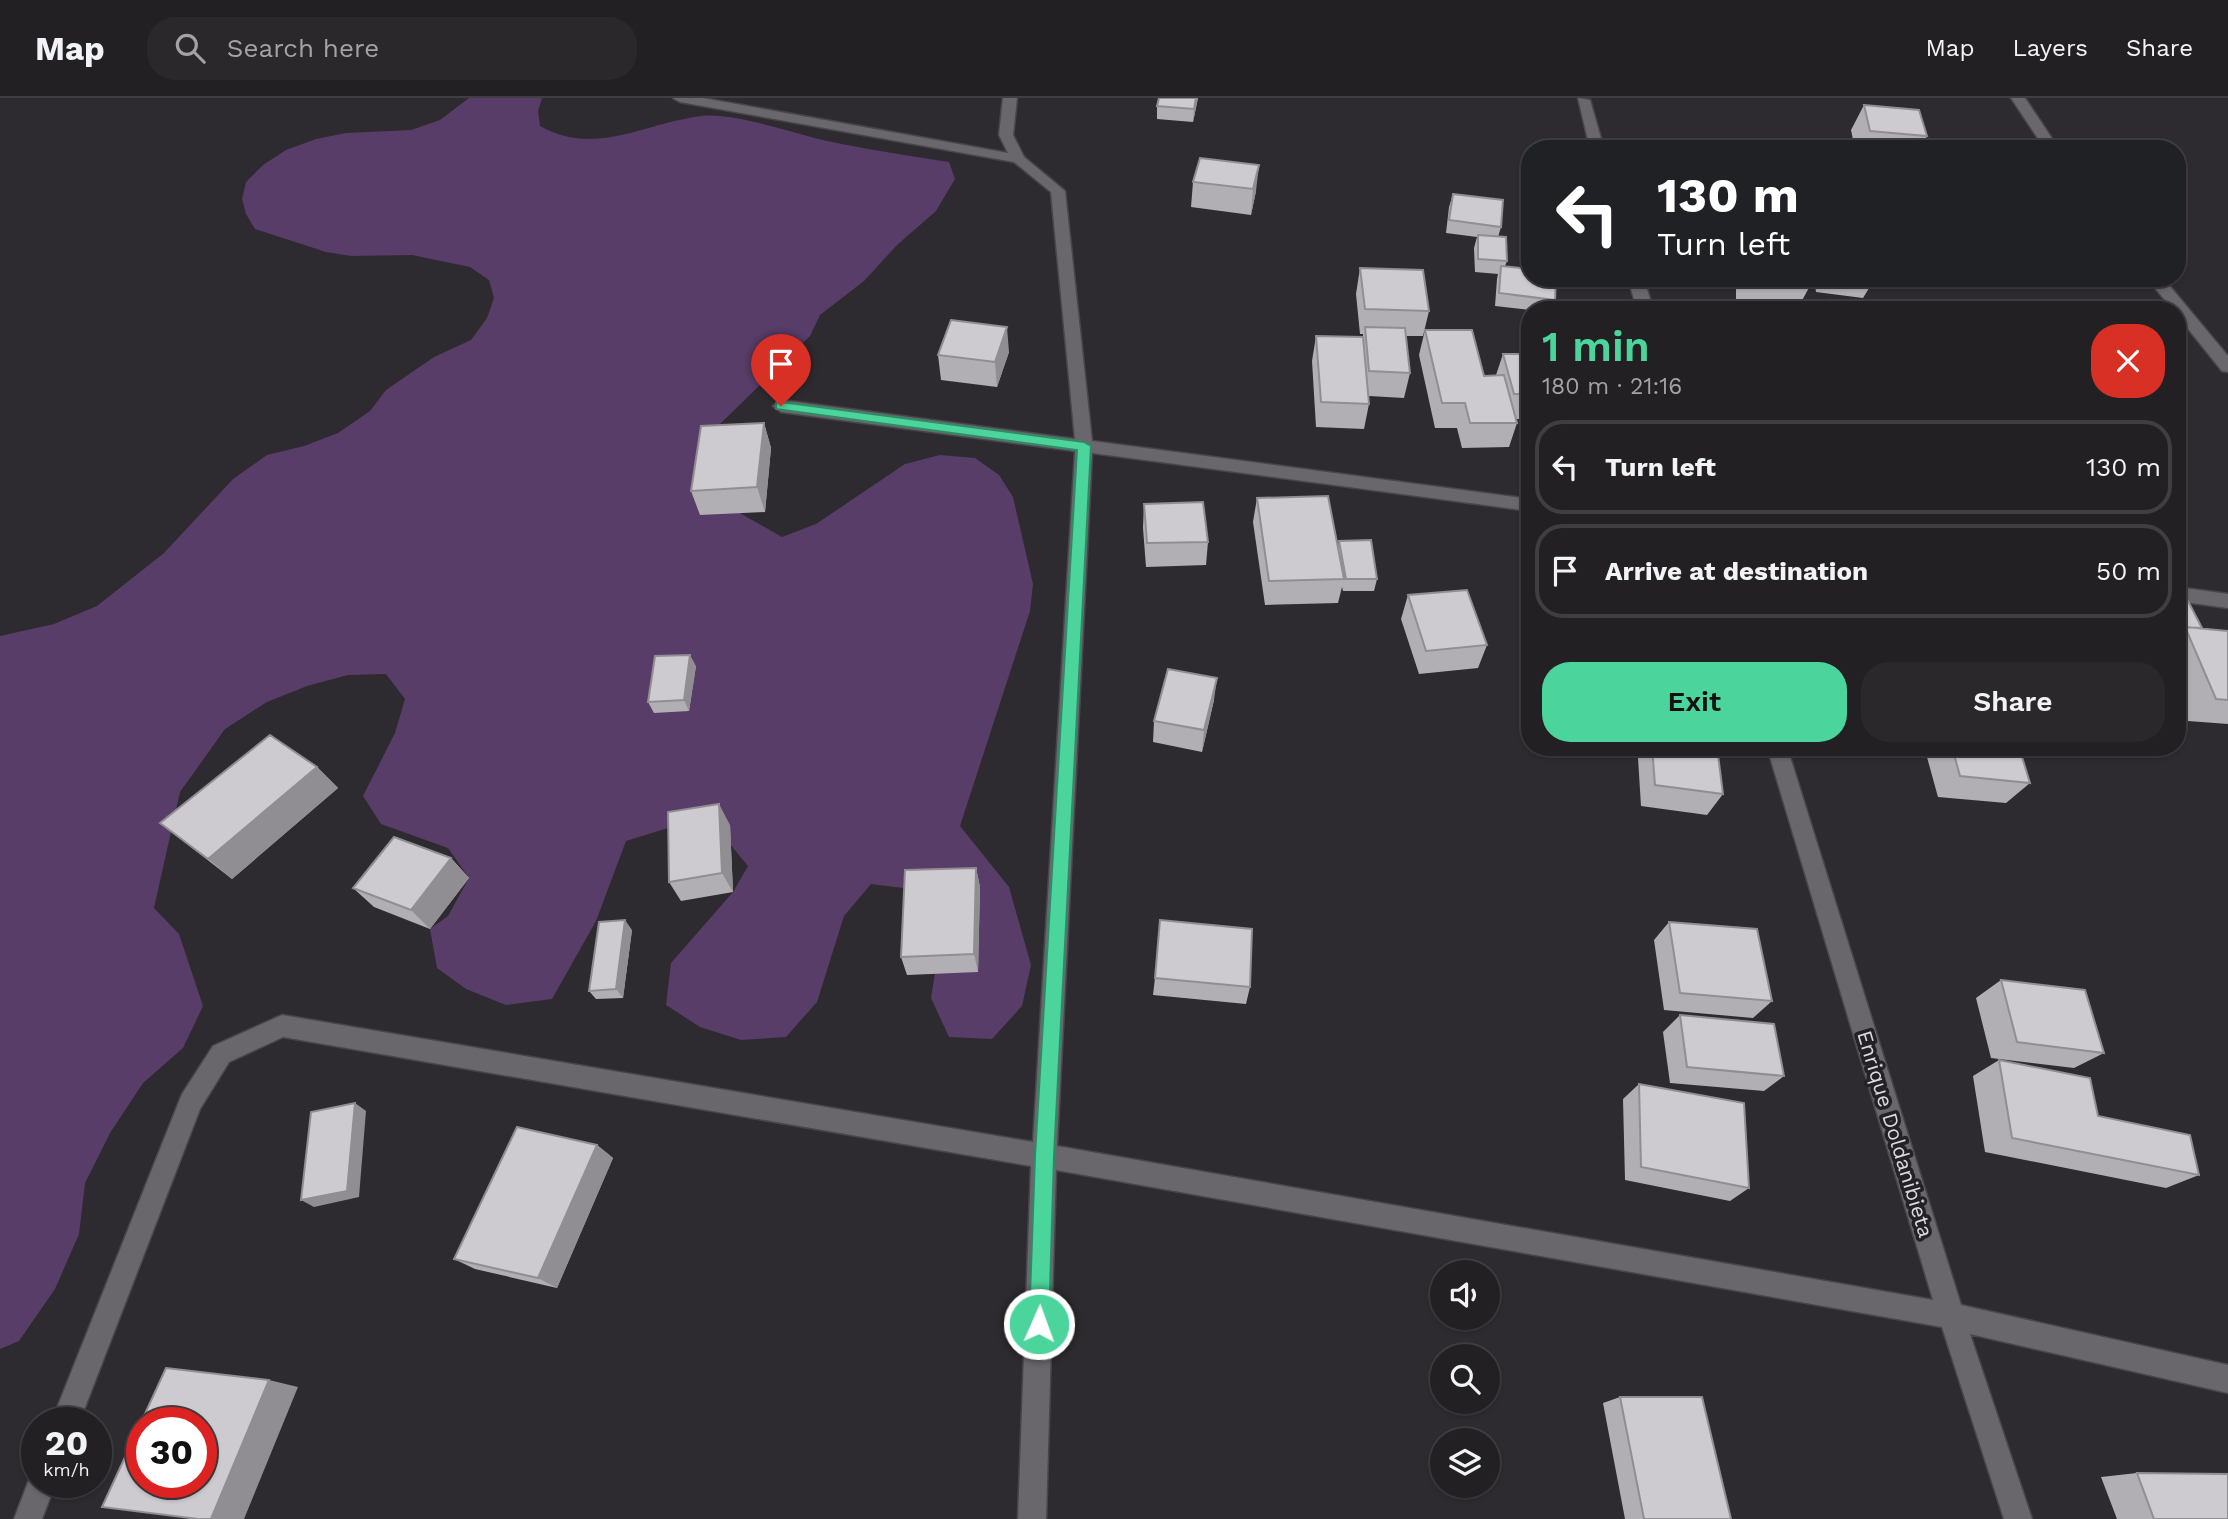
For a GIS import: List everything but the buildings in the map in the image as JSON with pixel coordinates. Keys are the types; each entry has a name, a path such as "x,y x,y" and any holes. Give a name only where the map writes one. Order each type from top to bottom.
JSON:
{"street":[{"path":"680,98 1018,159"},
{"path":"1010,98 1006,135 1018,159 1058,191 1084,446 1044,1156 1032,1519"},
{"path":"2018,98 2045,140"},
{"path":"1583,100 1594,140"},
{"path":"2162,287 2174,301"},
{"path":"2186,316 2228,367"},
{"path":"781,406 1521,504"},
{"path":"2186,595 2228,601"},
{"name":"Enrique Doldanibieta","path":"1780,756 1951,1316 2018,1519"},
{"path":"71,1407 191,1102 221,1054 282,1026 1044,1156 1951,1316 2228,1379"},
{"path":"28,1519 36,1498"}],"shaded area":[{"path":"469,98 542,98 538,111 540,126 560,135 580,138 620,135 701,116 731,117 847,145 949,162 955,179 936,211 897,245 864,281 820,315 810,336 719,425 709,451 724,504 782,537 816,524 905,464 940,455 975,458 999,475 1013,497 1033,584 1030,611 960,826 1009,887 1031,965 1022,1006 992,1039 949,1037 931,998 937,960 911,889 871,884 844,916 817,1002 786,1037 741,1040 700,1027 666,1005 671,963 733,892 748,866 724,837 680,833 668,828 626,841 596,921 552,999 506,1005 466,989 437,968 430,929 448,916 469,878 448,848 381,824 363,796 395,733 405,699 386,674 348,675 307,686 267,702 225,729 180,792 154,908 179,934 203,1006 183,1048 143,1083 110,1133 85,1183 79,1234 55,1289 19,1341 0,1349 0,636 54,624 97,606 164,553 233,479 267,455 304,446 338,433 370,411 386,390 434,357 471,340 487,318 494,298 489,280 470,267 412,255 351,256 326,252 255,229 246,214 242,199 246,182 263,165 286,150 316,139 346,133 411,130 440,120"}],"route":[{"path":"781,406 1084,446 1044,1156 1039,1324"}]}
